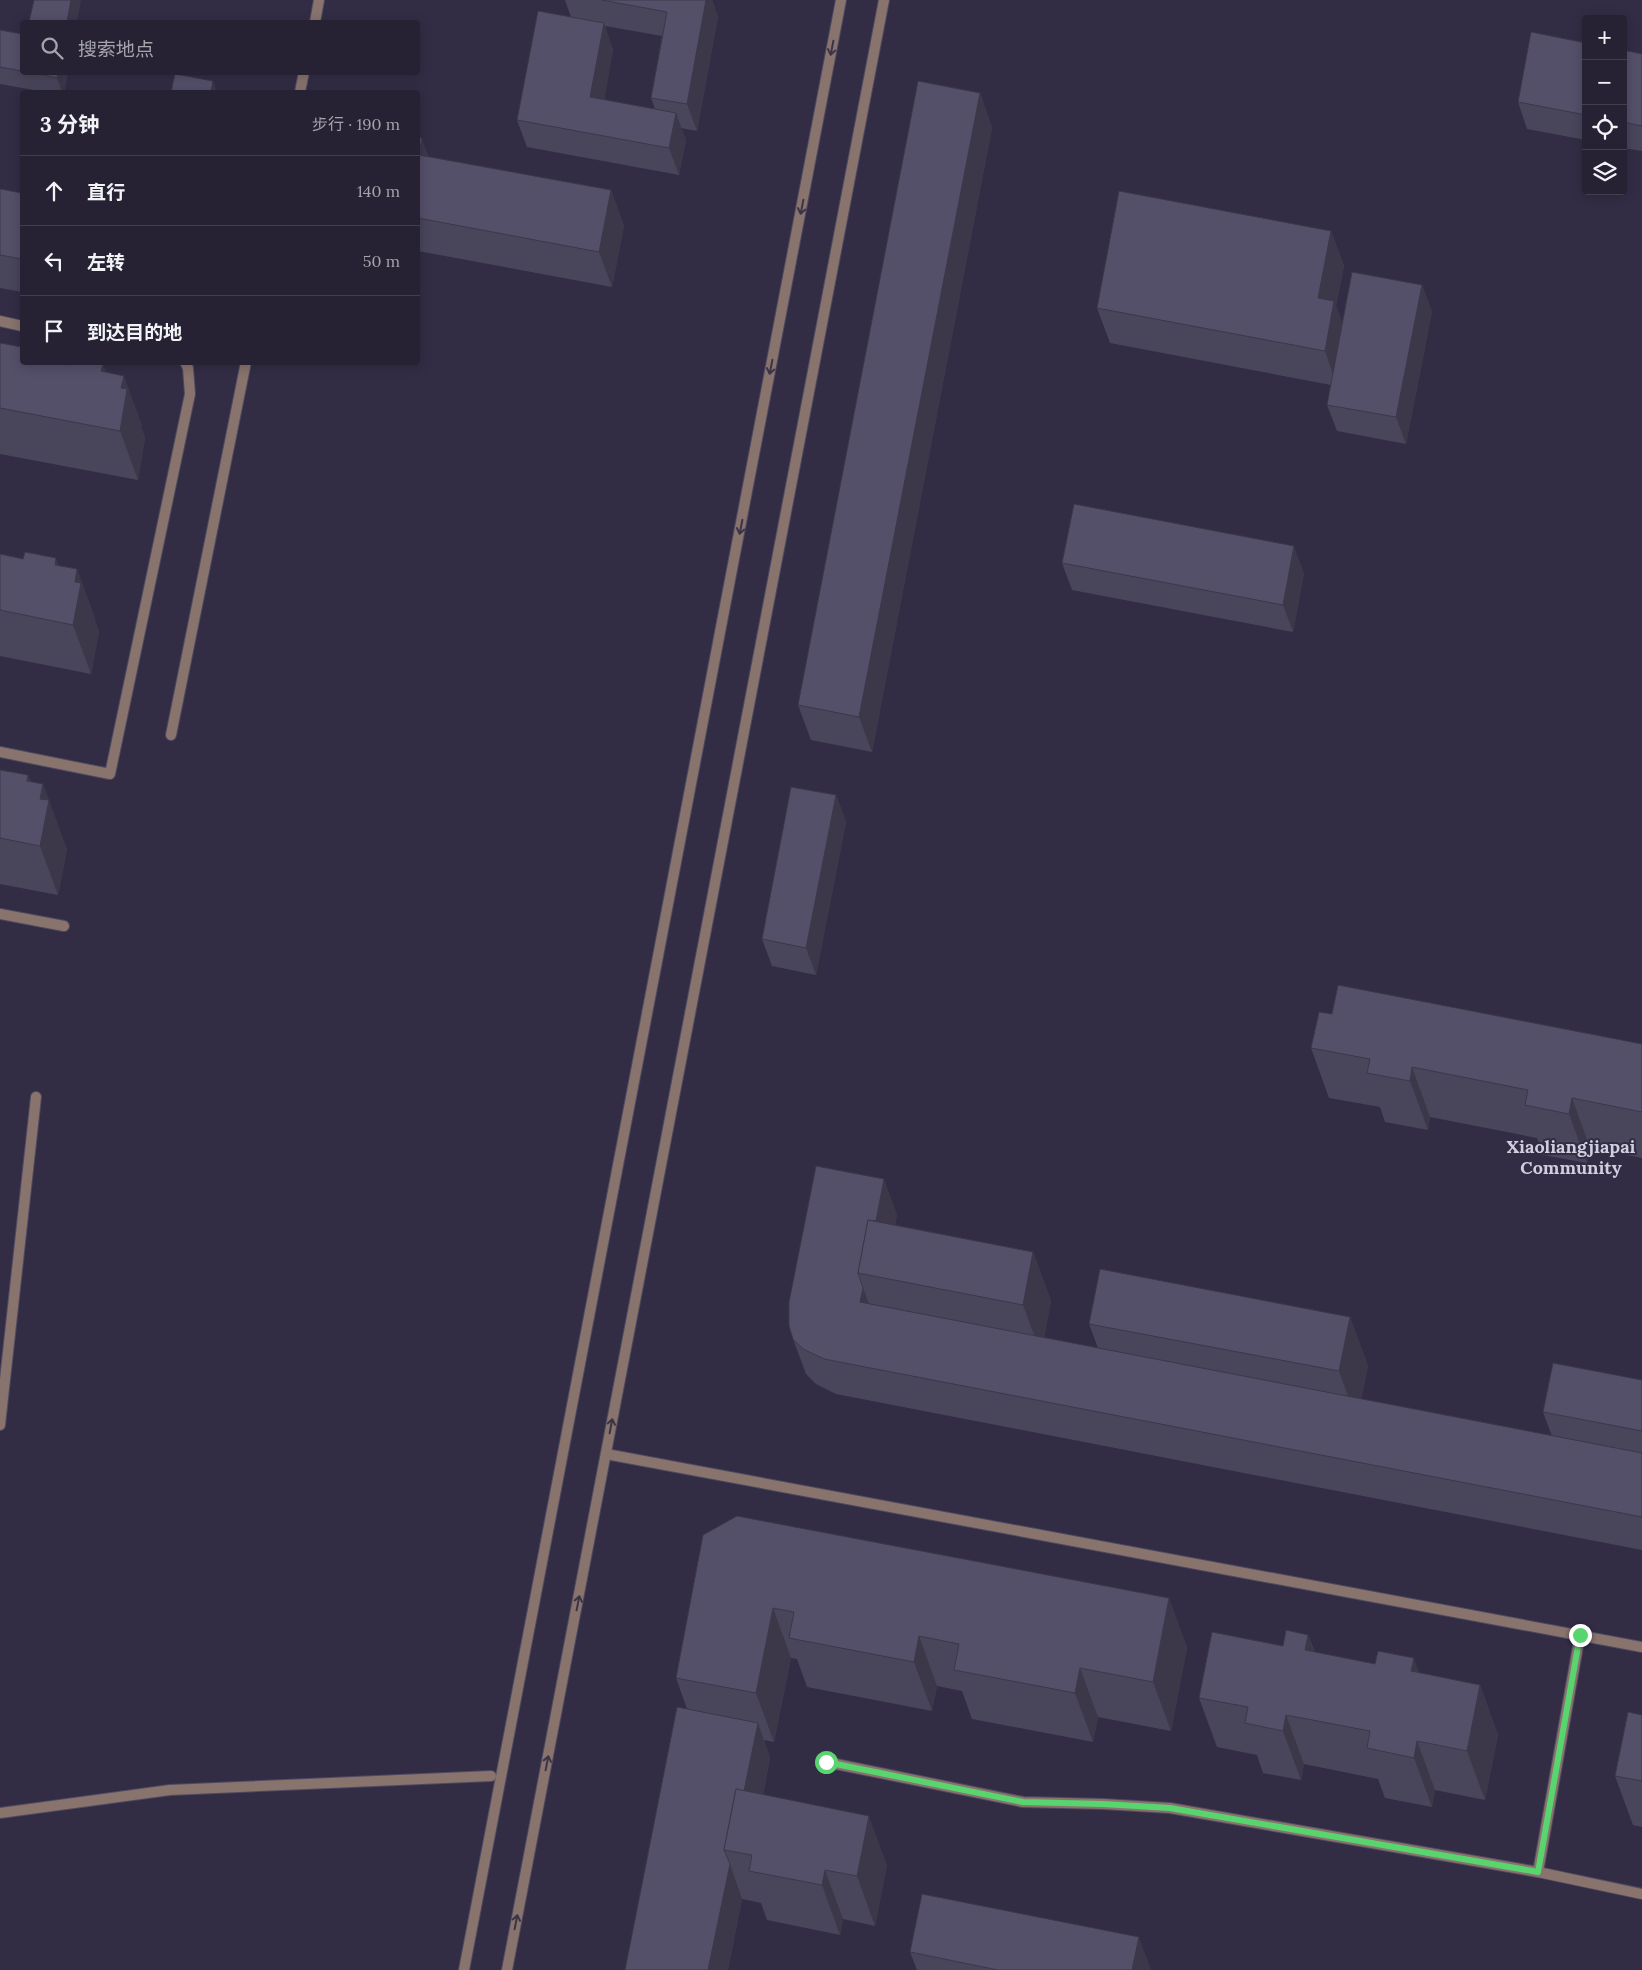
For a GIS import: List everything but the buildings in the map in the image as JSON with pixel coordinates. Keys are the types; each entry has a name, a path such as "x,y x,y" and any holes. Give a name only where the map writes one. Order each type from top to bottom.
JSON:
{"street":[{"path":"314,20 319,0"},
{"path":"464,1970 841,0"},
{"path":"507,1970 884,0"},
{"path":"300,90 303,75"},
{"path":"0,322 20,326"},
{"path":"0,752 110,774 190,394 186,365"},
{"path":"171,735 245,365"},
{"path":"0,914 64,926"},
{"path":"0,1425 36,1097"},
{"path":"606,1454 1642,1647"},
{"path":"1538,1872 1580,1635"},
{"path":"826,1762 1023,1802 1170,1808 1538,1872 1642,1894"},
{"path":"0,1813 170,1790 491,1776"}],"district":[{"name":"Xiaoliangjiapai Community","path":"1571,1157"}],"route":[{"path":"826,1762 1023,1802 1170,1808 1538,1872 1580,1635"}]}
